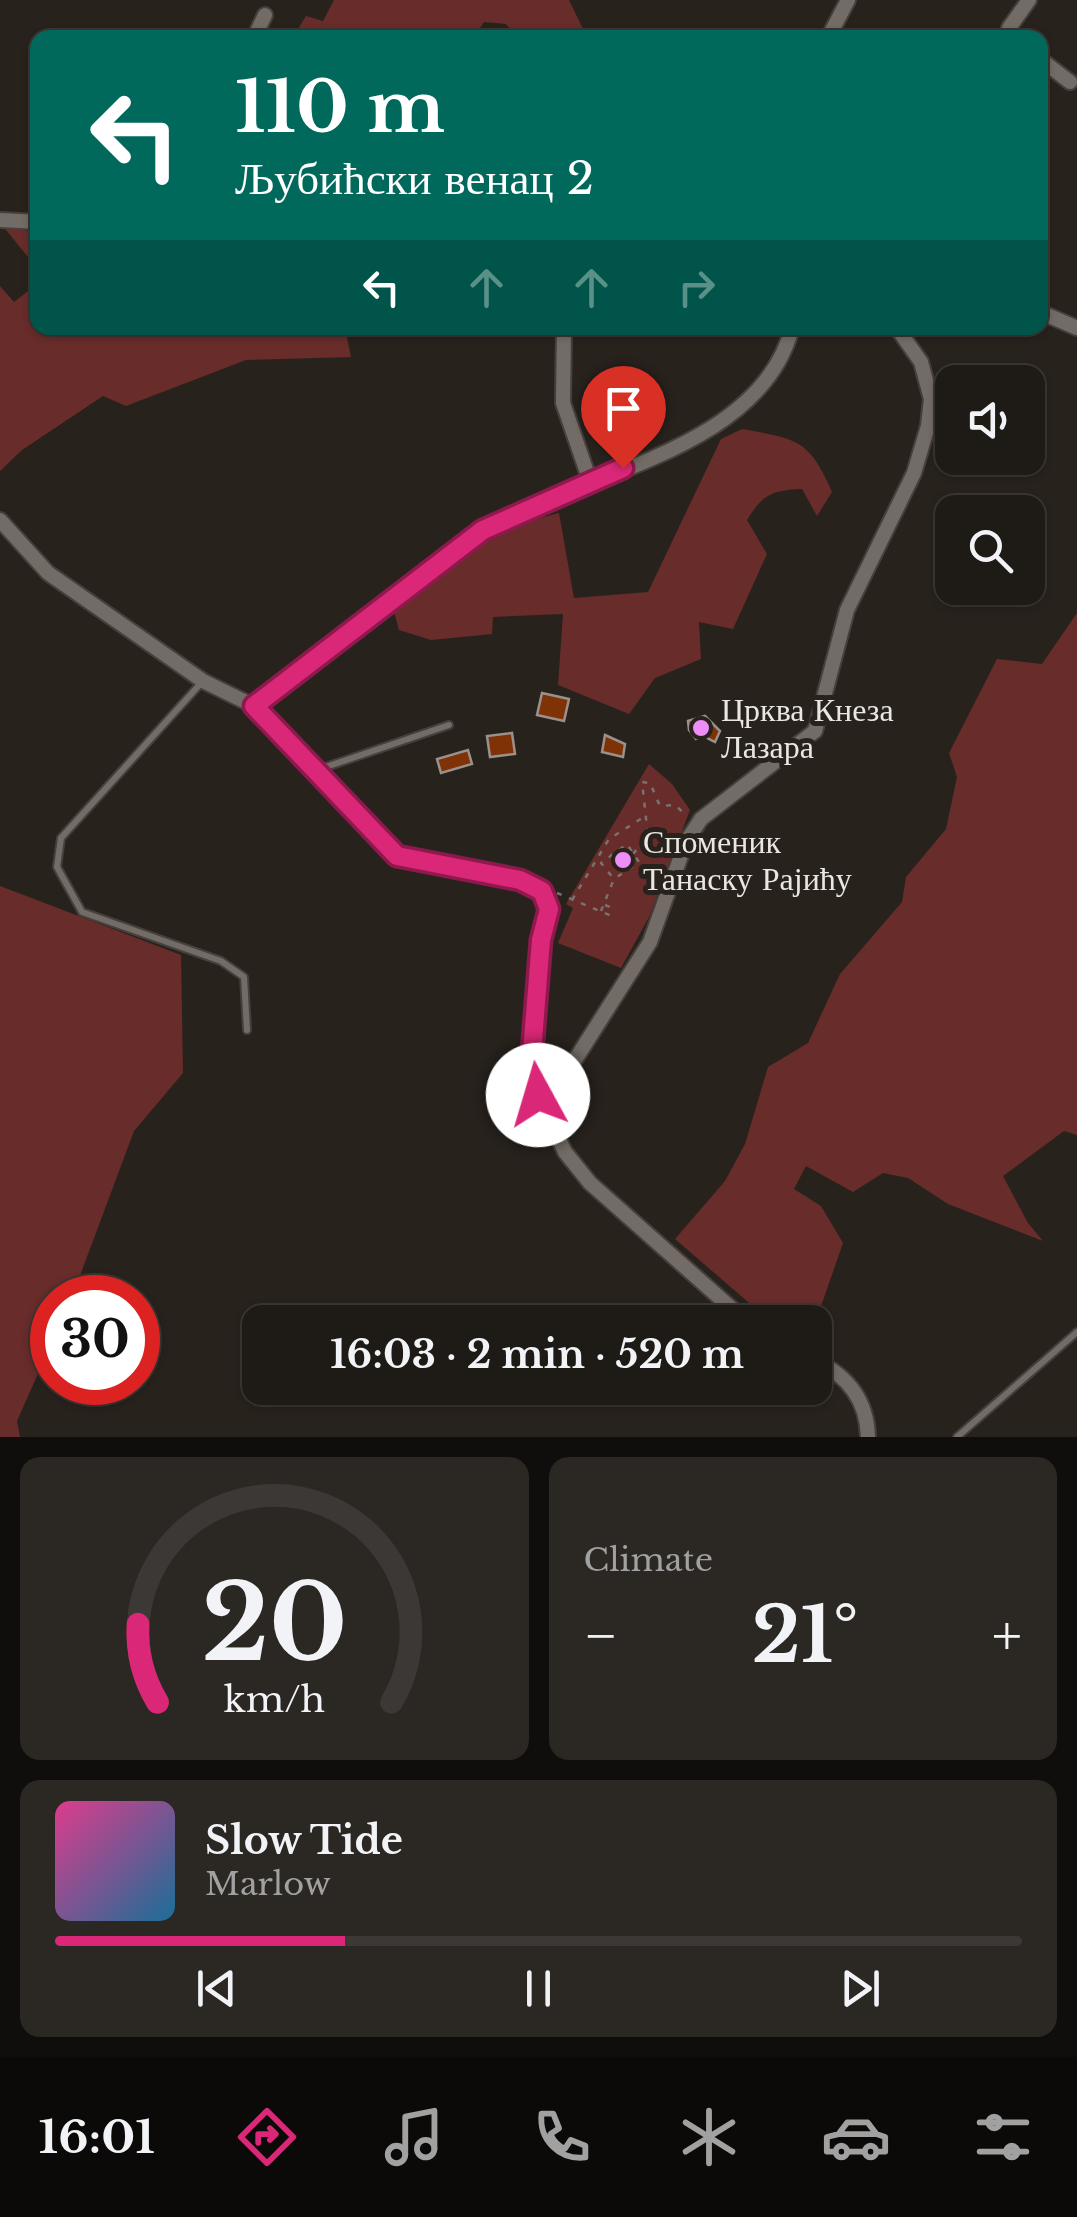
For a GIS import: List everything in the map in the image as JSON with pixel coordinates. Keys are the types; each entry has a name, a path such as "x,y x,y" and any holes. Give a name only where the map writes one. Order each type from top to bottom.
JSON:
{"street":[{"path":"832,30 848,0"},
{"path":"1010,30 1030,0"},
{"path":"258,30 265,15"},
{"path":"1048,66 1070,82"},
{"path":"0,220 30,222"},
{"path":"1048,315 1077,328"},
{"path":"564,335 563,403 590,481"},
{"path":"254,706 483,530 590,481 690,444 725,422 769,373 788,335"},
{"path":"538,1095 575,1060 650,942 696,824 815,731 824,712 847,610 914,472 928,426 932,398 921,362 902,335"},
{"path":"0,520 48,572 202,682 254,706 397,856 520,880 542,891 549,909 541,940 531,1065 538,1095 565,1152 590,1183 728,1305"},
{"path":"832,1374 858,1395 867,1416 868,1437"}],"lane":[{"path":"202,682 61,838 57,868 82,912 220,962 244,977 247,1030"},
{"path":"316,771 449,725"},
{"path":"957,1437 1077,1332"}],"path":[{"path":"633,854 648,836 648,814 641,786 645,781 660,806 677,806 696,824"},
{"path":"572,900 614,834 648,814"},
{"path":"588,872 626,844 639,862 614,879 602,911"},
{"path":"616,851 629,869"},
{"path":"602,863 614,879"},
{"path":"542,891 548,889 614,917"},
{"path":"604,904 617,910"},
{"path":"582,911 585,905"}],"shaded area":[{"path":"334,0 569,0 584,30 511,30 506,24 484,22 479,30 297,30 306,16 323,21"},
{"path":"2,225 30,231 30,259"},
{"path":"0,286 14,302 30,289 30,335 346,335 351,357 246,360 126,406 103,396 22,450 0,471"},
{"path":"742,429 799,444 816,461 832,492 817,516 802,489 775,493 758,505 747,520 767,554 733,629 699,622 701,659 655,678 629,714 558,685 563,614 493,617 492,634 431,640 399,630 393,608 432,578 491,539 559,513 574,598 648,592 721,439"},
{"path":"1077,613 1077,1135 1064,1131 1003,1176 1028,1223 1043,1241 948,1204 908,1178 883,1173 853,1192 806,1166 794,1189 821,1206 843,1243 821,1305 751,1305 675,1239 725,1181 745,1144 768,1067 808,1043 840,974 902,902 906,877 946,829 957,777 949,753 997,659 1042,664"},
{"path":"649,764 672,784 690,810 649,917 621,968 558,943 573,908 566,904"},
{"path":"0,886 181,955 183,1073 134,1131 80,1275 30,1275 30,1392 17,1421 20,1437 0,1437"}],"building":[{"path":"542,693 569,699 564,721 537,715"},
{"name":"Црква Кнеза Лазара","path":"705,716 720,731 715,742 703,736 696,739 689,730 688,721"},
{"path":"512,733 515,754 490,757 487,736"},
{"path":"605,735 625,744 623,757 602,752"},
{"path":"468,750 472,764 441,773 437,759"}],"place":[{"name":"Црква Кнеза Лазара","path":"701,728"},
{"name":"Споменик Танаску Рајићу","path":"623,860"}],"route":[{"path":"538,1095 531,1065 541,940 549,909 542,891 520,880 397,856 254,706 483,530 623,468"}]}
